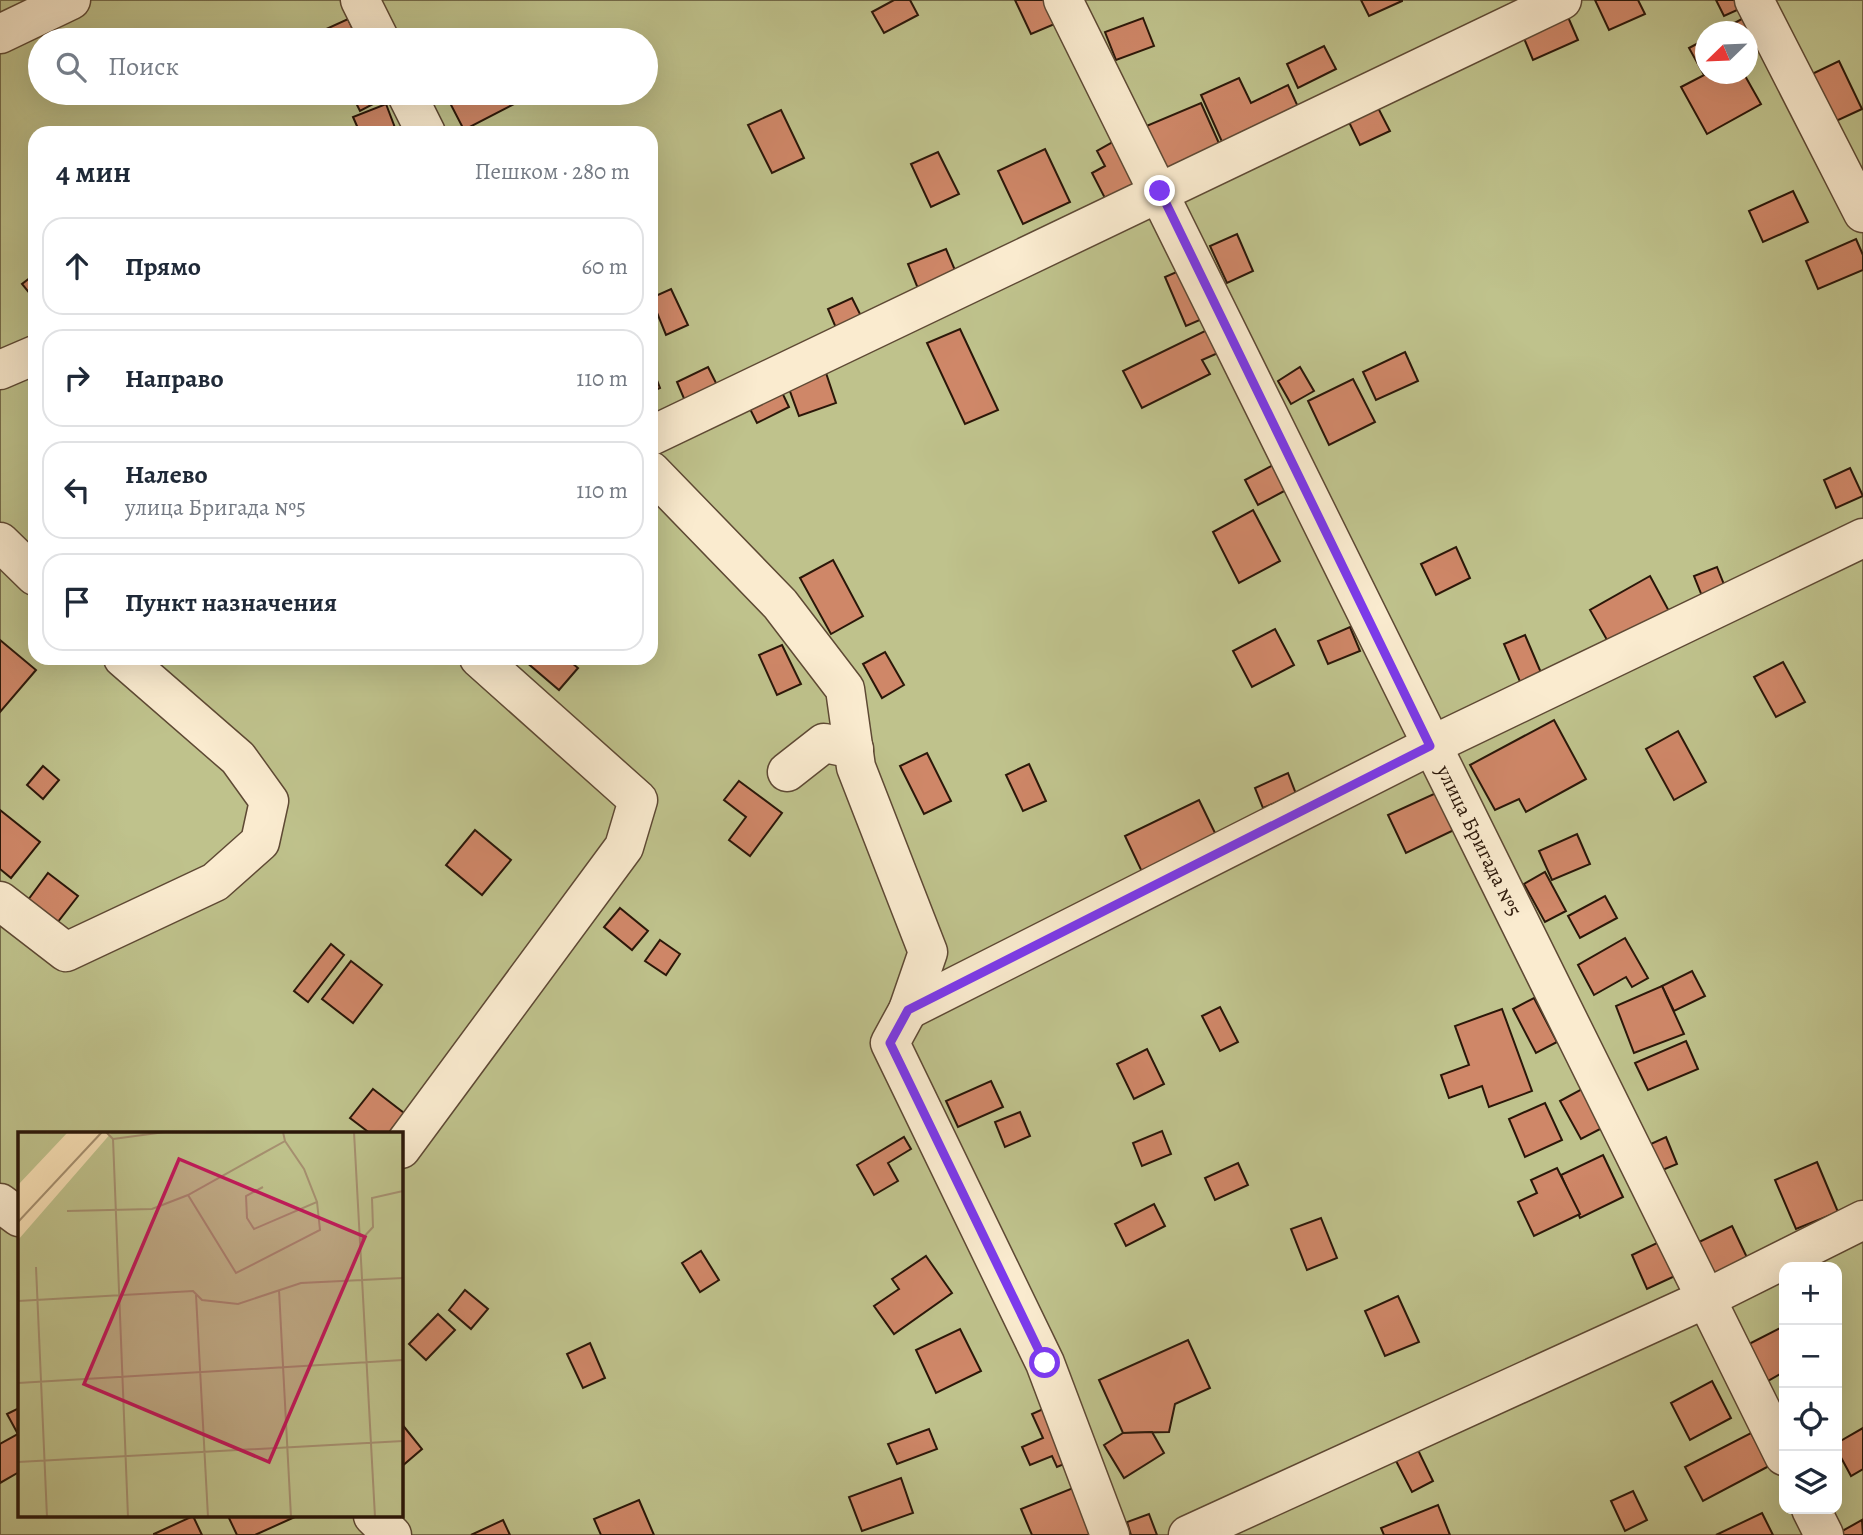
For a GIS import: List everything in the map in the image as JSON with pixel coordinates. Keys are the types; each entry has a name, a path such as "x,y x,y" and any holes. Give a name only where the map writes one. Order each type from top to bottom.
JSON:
{"lane":[{"path":"0,34 17,11 71,0"},
{"path":"360,0 374,28"},
{"name":"улица Бригада №5","path":"1063,0 1160,191 1430,746 1781,1451"},
{"path":"658,433 1562,0"},
{"path":"1754,0 1863,213"},
{"path":"412,105 422,126"},
{"path":"0,370 28,358"},
{"path":"658,478 779,604 845,689 856,767 928,952 908,1010 890,1043 1045,1363 1110,1535"},
{"path":"908,1010 1430,746 1863,538"},
{"path":"0,542 28,569"},
{"path":"0,901 66,952 215,882 260,842 269,801 238,758 131,665"},
{"path":"402,1148 624,847 638,800 487,665"},
{"path":"787,772 824,743 854,749"},
{"path":"0,1203 18,1216"},
{"path":"1188,1535 1704,1299 1863,1220"},
{"path":"1814,1514 1824,1535"},
{"path":"375,1518 392,1535"}],"green space":[{"path":"0,0 1863,0 1863,1535 0,1535"}],"building":[{"path":"894,0 910,0 918,15 884,33 872,12"},
{"path":"1015,0 1047,0 1057,23 1031,34"},
{"path":"1361,0 1402,0 1402,1 1369,16"},
{"path":"1595,0 1638,0 1645,14 1609,30"},
{"path":"1716,0 1743,0 1746,6 1724,16"},
{"path":"1749,15 1752,21 1738,21"},
{"path":"1568,17 1578,40 1533,60 1523,36"},
{"path":"1143,18 1154,46 1116,60 1105,32"},
{"path":"348,19 352,28 328,28"},
{"path":"1758,32 1763,41 1758,44"},
{"path":"1695,45 1695,59 1689,48"},
{"path":"1324,46 1336,69 1298,88 1287,64"},
{"path":"1839,61 1862,109 1834,122 1812,74"},
{"path":"1239,78 1251,103 1288,85 1299,109 1223,144 1201,95"},
{"path":"1695,80 1695,84 1750,84 1761,104 1707,134 1681,87"},
{"path":"1375,102 1390,131 1360,145 1346,116"},
{"path":"1201,103 1222,150 1164,175 1144,127"},
{"path":"357,105 371,105 360,111"},
{"path":"386,105 394,126 357,126 353,117"},
{"path":"451,105 512,105 472,126 462,126"},
{"path":"781,110 804,158 772,173 748,125"},
{"path":"1120,138 1146,187 1109,206 1092,173 1105,166 1097,151"},
{"path":"1045,149 1070,202 1023,224 998,171"},
{"path":"938,152 959,194 931,207 911,164"},
{"path":"1793,191 1808,222 1763,242 1749,211"},
{"path":"1237,234 1253,271 1227,283 1210,246"},
{"path":"1856,239 1863,255 1863,270 1818,289 1806,261"},
{"path":"946,249 957,275 919,291 908,264"},
{"path":"1188,267 1209,316 1186,326 1165,277"},
{"path":"28,279 28,291 22,284"},
{"path":"671,289 688,325 666,335 658,315 658,295"},
{"path":"852,298 861,316 836,328 828,309"},
{"path":"960,329 998,410 965,424 927,343"},
{"path":"1207,330 1218,353 1202,360 1210,374 1142,408 1123,371"},
{"path":"1405,352 1418,381 1376,400 1363,372"},
{"path":"708,367 717,385 685,401 677,382"},
{"path":"1300,367 1314,391 1291,404 1278,381"},
{"path":"825,370 836,403 799,416 787,383"},
{"path":"1353,379 1375,422 1329,445 1308,401"},
{"path":"778,384 789,407 757,423 745,399"},
{"path":"1275,464 1288,489 1258,505 1245,480"},
{"path":"1850,468 1863,496 1836,508 1824,480"},
{"path":"1253,510 1280,561 1239,583 1213,532"},
{"path":"1456,547 1470,578 1436,595 1421,564"},
{"path":"833,560 863,616 831,634 800,578"},
{"path":"1717,567 1727,592 1704,601 1694,576"},
{"path":"1650,576 1670,613 1611,647 1590,610"},
{"path":"1350,627 1360,651 1328,664 1318,641"},
{"path":"1275,629 1294,665 1252,687 1233,651"},
{"path":"1525,635 1542,675 1521,684 1504,644"},
{"path":"0,640 36,670 0,712"},
{"path":"782,645 801,684 777,695 759,655"},
{"path":"885,652 904,685 882,698 863,664"},
{"path":"1783,662 1805,702 1776,717 1754,677"},
{"path":"530,665 574,665 578,668 559,690"},
{"path":"1554,720 1586,779 1526,812 1519,799 1495,810 1470,765"},
{"path":"1678,731 1706,782 1674,800 1646,749"},
{"path":"927,753 951,801 924,814 900,766"},
{"path":"1029,764 1046,801 1023,811 1006,775"},
{"path":"43,766 59,780 43,799 27,785"},
{"path":"1288,773 1296,794 1263,808 1255,788"},
{"path":"739,781 782,813 750,856 729,840 746,817 724,800"},
{"path":"1436,793 1454,830 1406,853 1388,815"},
{"path":"1199,800 1217,837 1143,874 1125,836"},
{"path":"0,810 40,842 11,878 0,869"},
{"path":"475,830 511,860 482,895 446,865"},
{"path":"1577,834 1590,864 1552,880 1539,851"},
{"path":"1545,872 1566,911 1545,922 1524,884"},
{"path":"48,873 78,896 57,923 28,900"},
{"path":"1605,896 1617,918 1580,938 1568,916"},
{"path":"620,908 648,931 632,950 604,927"},
{"path":"1625,938 1648,978 1632,987 1626,977 1594,995 1578,965"},
{"path":"660,940 680,954 666,975 645,961"},
{"path":"331,944 344,955 308,1002 294,991"},
{"path":"351,961 382,985 353,1023 322,999"},
{"path":"1692,971 1705,996 1674,1011 1662,986"},
{"path":"1662,986 1684,1034 1634,1053 1616,1006"},
{"path":"1534,998 1557,1042 1536,1053 1513,1009"},
{"path":"1220,1007 1238,1042 1220,1051 1202,1016"},
{"path":"1502,1009 1532,1091 1489,1107 1482,1086 1449,1098 1441,1075 1469,1065 1455,1026"},
{"path":"1686,1041 1698,1069 1648,1090 1635,1063"},
{"path":"1147,1049 1164,1084 1134,1099 1117,1064"},
{"path":"991,1081 1003,1107 958,1127 946,1101"},
{"path":"373,1089 404,1113 390,1132 368,1132 350,1118"},
{"path":"1582,1089 1604,1127 1581,1139 1560,1101"},
{"path":"1545,1103 1562,1140 1525,1157 1509,1119"},
{"path":"1020,1112 1030,1136 1005,1147 995,1122"},
{"path":"1162,1131 1171,1154 1142,1166 1133,1143"},
{"path":"904,1137 911,1149 888,1163 898,1181 874,1195 857,1165"},
{"path":"1666,1137 1677,1164 1653,1174 1642,1148"},
{"path":"1603,1155 1623,1197 1580,1218 1561,1175"},
{"path":"1817,1162 1838,1212 1796,1229 1775,1180"},
{"path":"1238,1163 1248,1185 1215,1200 1205,1178"},
{"path":"1557,1168 1580,1214 1534,1236 1518,1202 1537,1193 1531,1180"},
{"path":"1154,1204 1165,1226 1126,1246 1115,1224"},
{"path":"1321,1218 1337,1258 1307,1270 1291,1229"},
{"path":"1732,1226 1752,1268 1719,1283 1699,1242"},
{"path":"1659,1242 1675,1276 1647,1289 1632,1255"},
{"path":"701,1251 719,1280 700,1292 682,1263"},
{"path":"926,1256 952,1293 894,1334 874,1306 899,1289 892,1279"},
{"path":"465,1290 488,1309 471,1329 449,1310"},
{"path":"1398,1296 1419,1342 1385,1356 1365,1311"},
{"path":"438,1314 455,1330 426,1360 409,1344"},
{"path":"960,1329 981,1371 936,1393 916,1350"},
{"path":"1779,1329 1779,1375 1766,1382 1747,1345"},
{"path":"1188,1340 1210,1388 1175,1404 1169,1432 1123,1433 1099,1380"},
{"path":"590,1343 605,1378 583,1388 567,1354"},
{"path":"1712,1381 1731,1418 1690,1440 1671,1403"},
{"path":"1052,1405 1076,1459 1057,1467 1052,1456 1030,1465 1022,1447 1043,1438 1032,1414"},
{"path":"18,1408 18,1434 7,1414"},
{"path":"402,1424 422,1449 402,1466"},
{"path":"1863,1428 1863,1469 1851,1476 1842,1459 1842,1440"},
{"path":"929,1429 937,1449 897,1464 888,1444"},
{"path":"1152,1432 1164,1453 1124,1478 1104,1445 1123,1433"},
{"path":"1751,1433 1769,1466 1703,1501 1685,1467"},
{"path":"18,1434 18,1473 0,1483 0,1444"},
{"path":"1417,1448 1433,1481 1412,1492 1395,1459"},
{"path":"901,1478 913,1513 862,1531 849,1497"},
{"path":"1078,1486 1098,1535 1032,1535 1021,1509"},
{"path":"1633,1491 1647,1520 1625,1531 1611,1501"},
{"path":"639,1500 654,1535 601,1535 594,1519"},
{"path":"1438,1505 1450,1535 1384,1535 1381,1528"},
{"path":"1762,1513 1773,1535 1716,1535"},
{"path":"1149,1514 1157,1535 1131,1535 1127,1522"},
{"path":"194,1518 202,1535 154,1535"},
{"path":"229,1518 293,1518 255,1535 237,1535"},
{"path":"503,1520 510,1535 471,1535"},
{"path":"1862,1520 1863,1535 1835,1535"}],"route":[{"path":"1045,1363 890,1043 908,1010 1109,911 1430,746 1160,191"}]}
